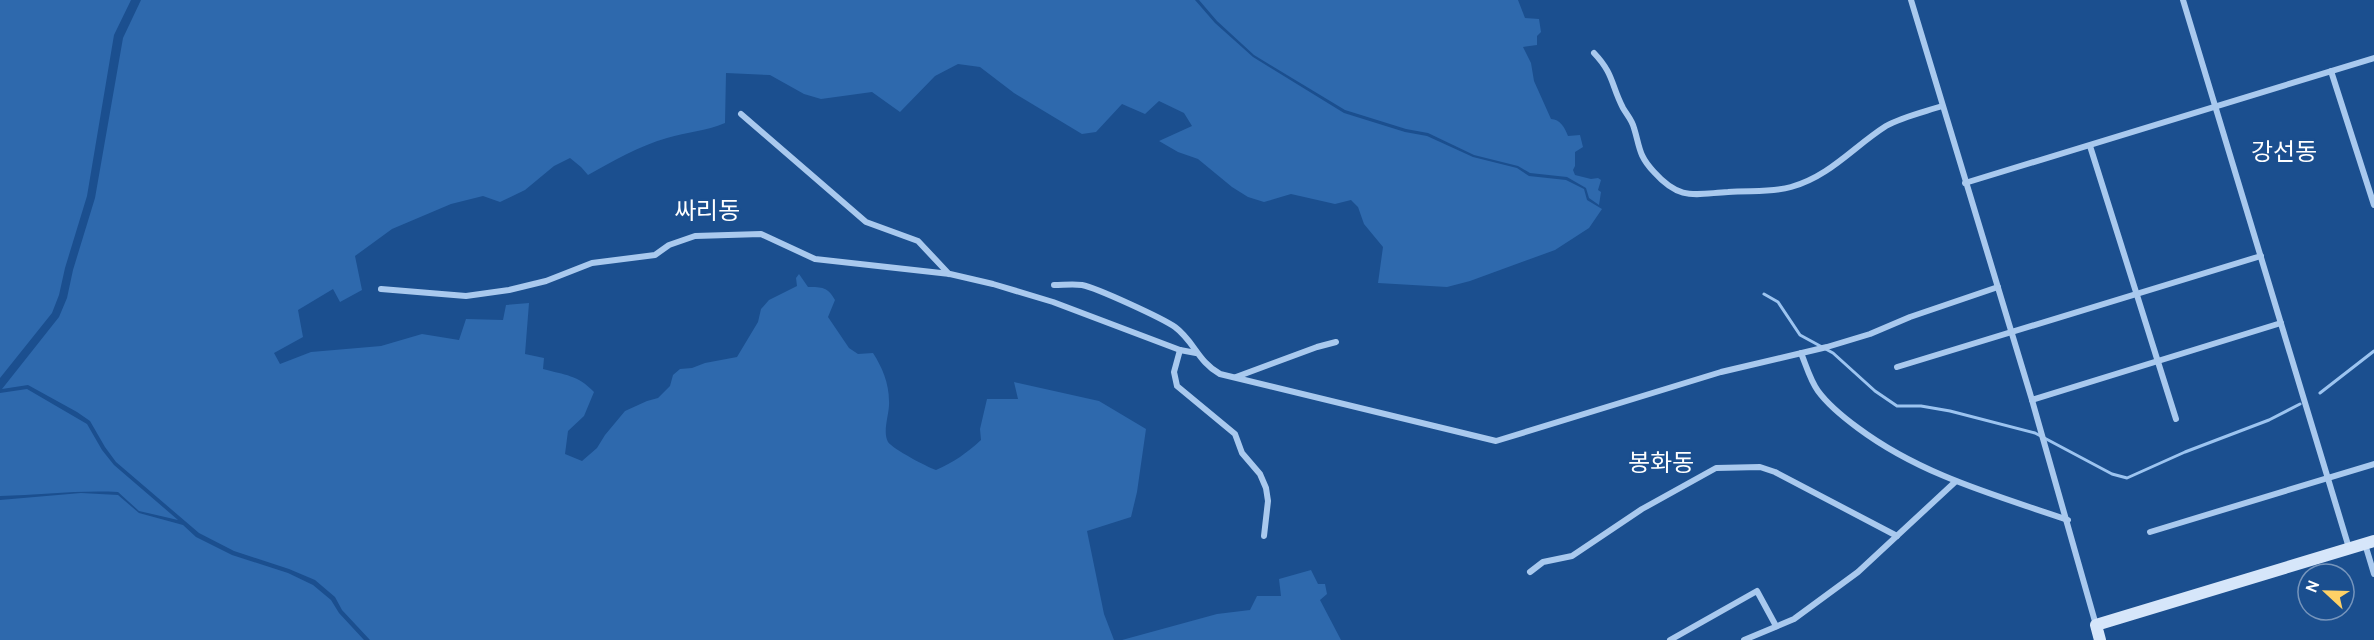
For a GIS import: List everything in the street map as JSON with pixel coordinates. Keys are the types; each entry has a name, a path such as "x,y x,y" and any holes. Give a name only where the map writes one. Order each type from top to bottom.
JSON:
{"street":[{"path":"1911,0 2068,520 2100,640"},
{"path":"2183,0 2349,548"},
{"path":"1594,52 1613,79 1623,108 1635,129 1637,145 1644,160 1670,188 1686,194 1700,196 1739,191 1777,191 1794,187 1830,170 1888,125 1942,106"},
{"path":"1965,183 2374,58"},
{"path":"2331,71 2374,205"},
{"path":"741,114 866,222 918,241 950,274"},
{"path":"2090,146 2176,419"},
{"path":"381,290 466,296 509,290 546,281 592,263 655,255 669,245 695,236 761,234 815,259 950,274 993,284 1053,302 1180,350 1196,353"},
{"path":"1897,367 2261,256"},
{"path":"1054,285 1081,285 1098,290 1174,327 1186,338 1208,367 1220,374 1496,441 1720,372 1827,347 1998,287"},
{"path":"2032,400 2281,322"},
{"path":"1235,377 1336,342"},
{"path":"1180,350 1174,372 1177,386 1235,434 1242,453 1260,474 1268,501 1264,536"},
{"path":"1801,353 1817,390 1837,412 1874,440 1909,461 1955,482 2068,520"},
{"path":"2150,532 2374,464"},
{"path":"1530,572 1542,562 1572,556 1642,509 1716,468 1760,467 1775,472 1897,536"},
{"path":"1744,640 1794,619 1858,572 1955,482"},
{"path":"2097,625 2369,542 2374,573"},
{"path":"1670,640 1757,591 1776,626"}],"shaded area":[{"path":"0,0 131,0 114,35 87,196 59,295 52,313 0,378"},
{"path":"141,0 1195,0 1215,23 1253,57 1344,113 1405,132 1427,136 1473,157 1517,168 1529,176 1566,180 1584,189 1587,200 1602,209 1589,228 1555,250 1470,281 1447,287 1378,283 1383,247 1364,224 1358,207 1351,200 1335,204 1291,194 1264,202 1248,197 1198,159 1178,152 1159,141 1192,126 1184,113 1159,101 1145,114 1122,104 1096,132 1082,134 1014,93 980,67 958,64 935,76 900,112 872,92 821,99 804,94 770,75 726,73 725,123 646,145 588,175 570,158 554,166 525,190 500,202 483,196 451,204 392,229 355,256 362,290 340,302 333,289 298,310 303,337 274,353 280,364 311,352 381,346 422,334 459,340 466,319 503,320 506,305 529,303 525,354 544,358 543,369 577,379 594,392 584,416 568,431 565,454 582,461 597,448 625,411 658,398 670,386 673,375 680,369 737,357 758,322 761,309 769,300 797,286 796,278 799,274 808,287 817,287 830,292 835,300 828,317 849,348 858,354 873,353 889,394 886,438 891,445 918,462 936,470 949,464 981,440 980,429 987,399 1018,399 1014,382 1099,401 1146,429 1131,517 1087,531 1104,614 1114,640 370,640 342,610 335,597 315,580 234,551 199,533 116,462 90,421 77,412 28,385 2,389 59,317 67,298 95,198 123,38"},
{"path":"1199,0 1518,0 1525,18 1539,19 1541,32 1537,36 1537,45 1523,47 1531,63 1534,81 1551,119 1560,122 1568,136 1580,135 1583,147 1575,152 1573,170 1575,175 1601,180 1598,190 1601,192 1599,205 1589,198 1586,188 1567,177 1530,173 1518,166 1474,155 1428,133 1406,129 1345,110 1254,55 1217,21"},
{"path":"27,389 87,424 114,465 178,520 139,511 118,492 0,496 0,393"},
{"path":"81,493 118,495 139,513 183,525 196,537 232,555 288,573 313,585 331,600 339,613 364,640 0,640 0,500"},
{"path":"1311,570 1318,584 1325,584 1327,594 1320,600 1341,640 1122,640 1217,614 1250,610 1257,596 1281,596 1279,579"}],"waterway":[{"path":"1764,294 1778,302 1800,335 1833,353 1875,391 1897,406 1921,406 1950,411 2035,433 2112,474 2127,478 2185,452 2269,420 2300,404"},
{"path":"2320,393 2374,351"}],"district":[{"name":"강선동","path":"2284,151"},
{"name":"싸리동","path":"707,210"},
{"name":"봉화동","path":"1661,462"}]}
